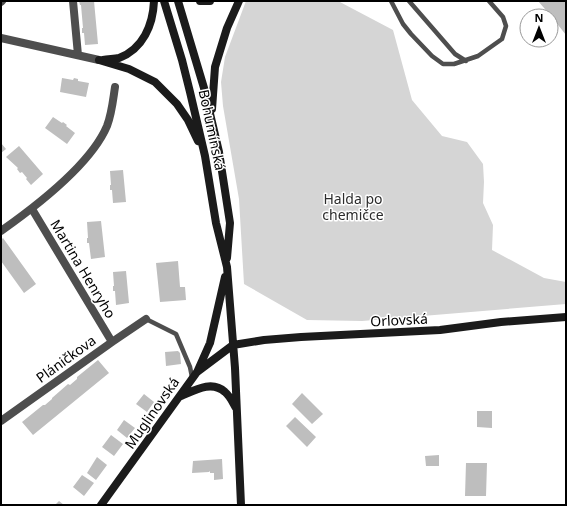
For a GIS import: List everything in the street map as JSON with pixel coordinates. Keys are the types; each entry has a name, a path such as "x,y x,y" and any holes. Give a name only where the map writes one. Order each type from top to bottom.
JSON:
{"main road":[{"path":"99,60 118,58 131,51 141,42 150,28 154,13 154,1"},
{"name":"Bohumínská","path":"164,1 182,60 206,156 216,223 226,267 233,345 241,505"},
{"name":"Bohumínská","path":"178,1 196,56 212,120 224,180 230,223 226,267"},
{"path":"200,1 210,1"},
{"path":"212,120 215,67 227,28 239,1"},
{"path":"99,60 129,69 155,82 177,104 188,120 206,156"},
{"path":"195,375 210,343 226,267"},
{"name":"Orlovská","path":"233,345 279,339 440,330 501,322 566,317"},
{"name":"Muglinovská","path":"101,505 195,375 233,345"},
{"path":"181,396 202,387 217,387 226,392 236,408"}],"street":[{"path":"73,1 78,55"},
{"path":"1,38 99,60"},
{"path":"1,231 32,209 80,164 97,143 107,126 112,110 115,86"},
{"name":"Martina Henryho","path":"32,209 112,342"},
{"name":"Pláničkova","path":"1,421 146,319"}],"lane":[{"path":"391,1 403,24 432,56 444,64 454,64 478,56 502,39 506,26 503,17 489,1"},
{"path":"409,1 455,54 466,61"},
{"path":"146,319 176,334 195,375"}],"green space":[{"name":"Halda po chemičce","path":"246,1 338,1 393,30 412,100 442,136 467,142 483,164 483,203 493,225 492,250 544,278 566,282 566,304 362,321 307,320 244,284 239,199 223,106 221,82 225,57"}],"building":[{"path":"79,1 94,1 98,44 85,45 84,33 82,33 81,5"},
{"path":"538,1 566,1 566,35 559,26 559,8 544,8"},
{"path":"62,78 73,80 74,78 78,79 78,81 89,83 86,97 60,92"},
{"path":"53,117 62,123 63,122 75,133 67,144 45,128"},
{"path":"1,143 6,149 1,153"},
{"path":"19,146 43,174 31,185 22,172 20,173 17,169 18,168 6,157"},
{"path":"123,170 126,202 113,203 112,190 110,190 110,171"},
{"path":"101,221 105,257 91,259 89,243 87,243 87,222"},
{"path":"3,238 36,284 24,293 1,261 1,240"},
{"path":"178,261 180,287 185,287 186,300 160,302 156,263"},
{"path":"126,271 129,303 116,305 115,291 113,291 113,272"},
{"path":"178,351 180,353 181,364 166,366 165,352"},
{"path":"98,360 109,373 33,435 22,422 45,405 68,384 70,385 77,379 77,377"},
{"path":"302,393 323,414 312,424 292,404"},
{"path":"144,394 154,402 147,412 136,404"},
{"path":"477,411 492,411 492,428 477,427"},
{"path":"295,417 316,437 307,447 286,426"},
{"path":"124,420 135,428 127,438 117,430"},
{"path":"111,435 123,444 114,456 102,447"},
{"path":"439,455 439,466 426,466 425,456"},
{"path":"97,457 107,465 96,480 87,473"},
{"path":"222,459 223,479 214,480 214,473 210,473 210,471 192,473 193,461"},
{"path":"466,463 487,463 486,496 465,496"},
{"path":"82,475 94,483 84,496 73,487"},
{"path":"59,501 64,505 55,505"}]}
